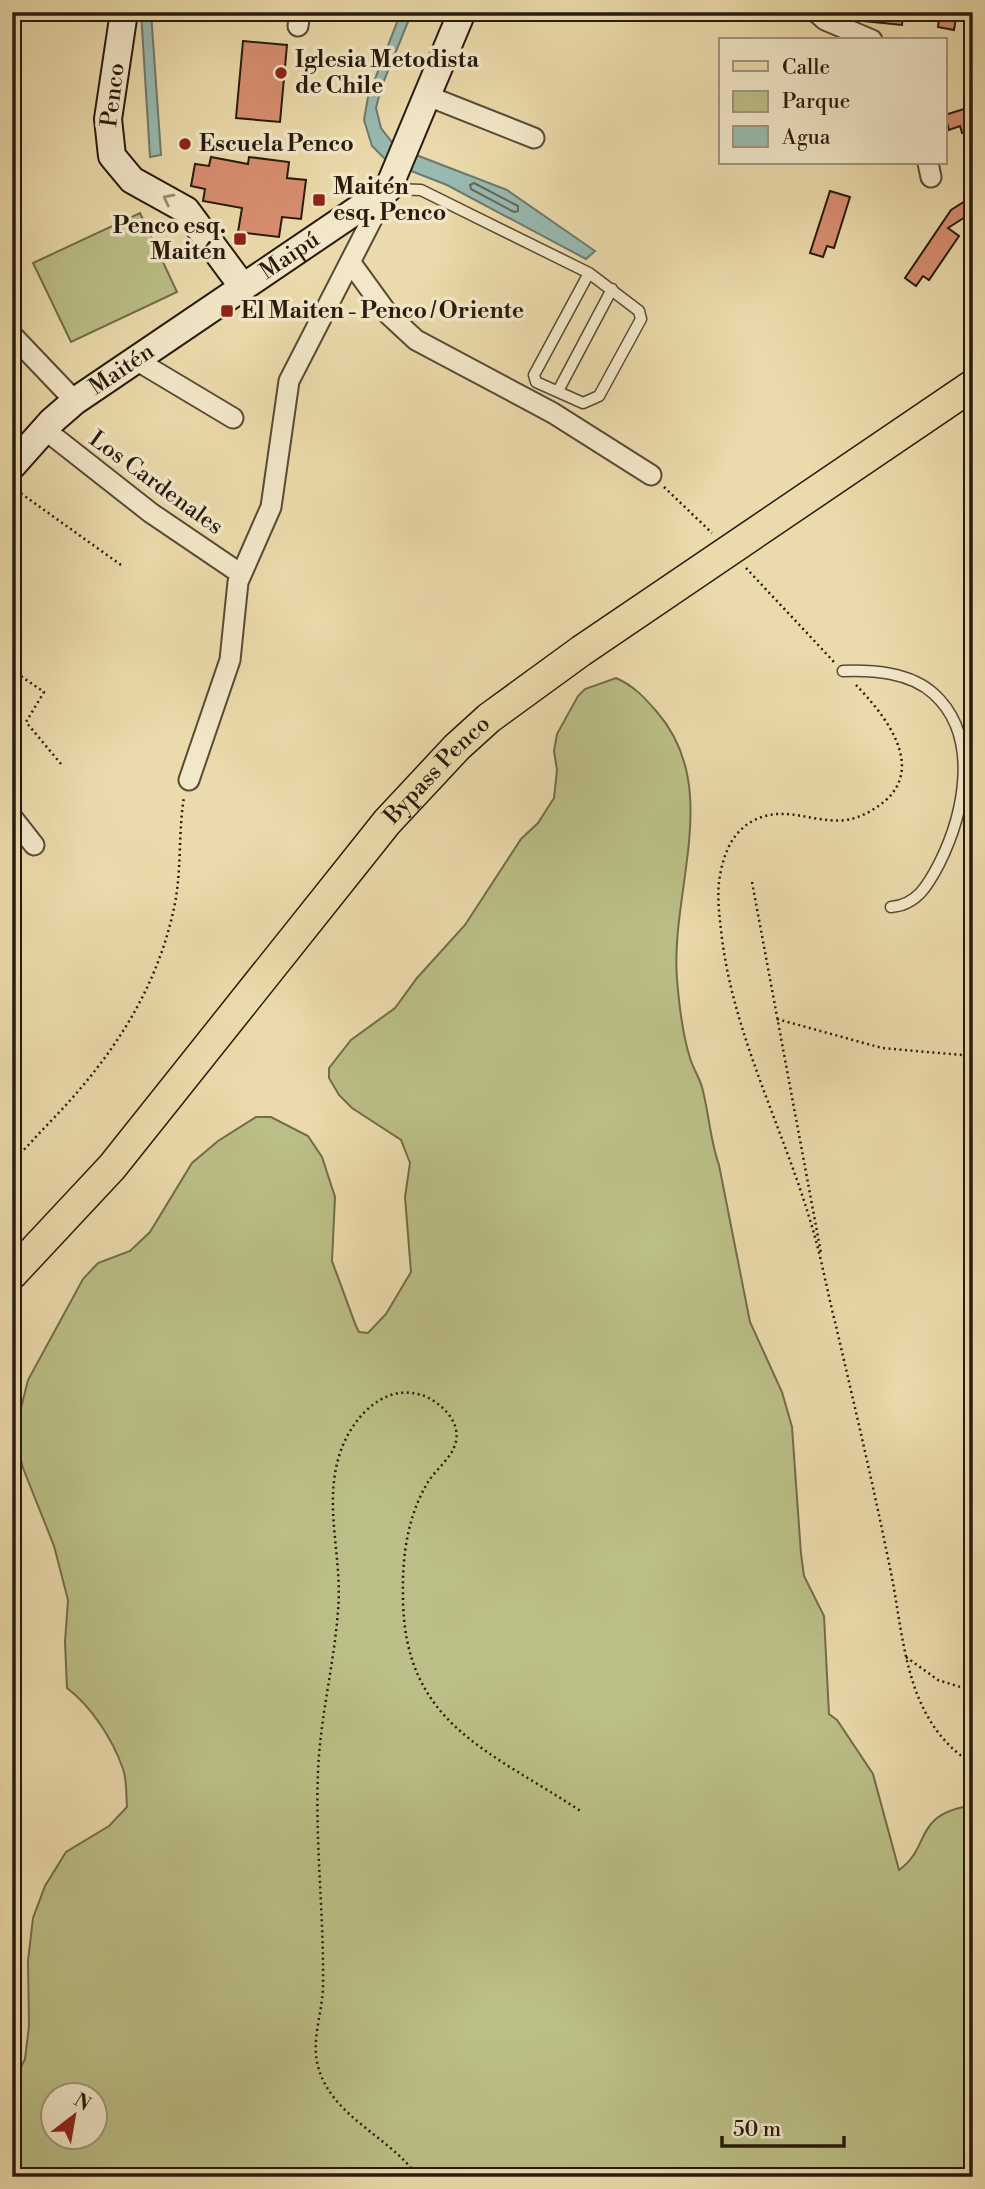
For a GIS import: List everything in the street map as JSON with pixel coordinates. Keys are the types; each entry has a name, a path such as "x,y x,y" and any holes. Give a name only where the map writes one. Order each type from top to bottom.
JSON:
{"main road":[{"name":"Penco","path":"124,12 108,119 112,156 132,180 186,210 243,287"},
{"path":"391,181 462,12"},
{"name":"Maipú","path":"243,287 391,181"},
{"name":"Maitén","path":"12,466 44,429 75,401 243,287"},
{"name":"Bypass Penco","path":"12,1274 112,1167 363,851 425,778 489,718 581,651 973,385"}],"street":[{"path":"816,12 825,20 867,38"},
{"path":"428,96 534,138"},
{"path":"188,780 230,660 241,574 271,506 289,382 391,181"},
{"path":"351,263 388,314 415,340 543,407 651,475"},
{"path":"12,335 75,401"},
{"path":"136,360 233,418"},
{"name":"Los Cardenales","path":"44,429 151,513 241,574"},
{"path":"12,817 34,845"}],"lane":[{"path":"391,181 421,190 589,273 639,311 641,319 599,396 583,403 536,382 534,376 589,273"},
{"path":"558,391 612,289"},
{"path":"843,671 877,671 922,685 942,702 959,740 962,790 950,840 923,892 911,902 891,907"}],"path":[{"path":"651,475 713,533"},
{"path":"12,487 121,565"},
{"path":"741,563 878,710 895,736 902,772 894,791 877,807 845,820 788,813 767,815 751,822 730,845 722,866 718,891 724,955 738,1017 796,1173 825,1274 869,1461 906,1657 917,1697 930,1725 951,1749 973,1764"},
{"path":"12,670 44,691 26,722 61,764"},
{"path":"12,1161 68,1104 107,1058 133,1017 150,982 174,909 181,857 183,804 188,780"},
{"path":"752,882 825,1274"},
{"path":"778,1019 882,1048 973,1056"},
{"path":"418,2177 394,2148 352,2116 334,2096 320,2073 316,2049 323,1987 317,1851 318,1769 339,1595 331,1521 332,1490 338,1461 349,1432 365,1411 381,1399 399,1393 426,1397 449,1415 457,1436 453,1449 421,1494 409,1529 405,1554 403,1604 407,1642 424,1690 443,1718 465,1737 582,1812"},
{"path":"906,1657 938,1680 973,1691"}],"green space":[{"path":"140,213 177,292 71,342 33,263"},
{"path":"616,678 638,692 657,712 677,742 687,773 689,841 677,945 681,1018 690,1058 701,1083 750,1322 782,1392 792,1427 804,1576 824,1616 829,1714 837,1720 873,1774 899,1870 916,1851 931,1823 953,1810 973,1805 973,2177 12,2177 12,2085 25,2059 29,2026 28,1961 33,1918 45,1886 66,1852 109,1826 127,1807 124,1773 114,1747 93,1714 67,1688 65,1642 68,1600 54,1546 18,1449 18,1420 28,1380 83,1279 98,1263 130,1251 150,1232 192,1163 218,1141 256,1117 271,1117 308,1136 322,1157 335,1197 332,1261 359,1332 368,1333 386,1314 411,1272 405,1197 410,1163 401,1140 352,1108 339,1095 329,1078 329,1068 351,1040 395,1008 417,978 465,925 521,839 538,823 554,798 557,770 554,751 557,734 578,696 585,689"}],"water":[{"path":"141,12 151,12 161,155 150,157"},
{"path":"401,12 412,12 381,88 376,108 381,128 391,141 411,153 507,190 595,251 586,259 447,185 388,162 372,146 364,120 368,97"}],"building":[{"path":"865,12 903,12 902,25 864,21"},
{"path":"940,12 957,12 954,30 938,27"},
{"path":"243,41 287,45 280,122 236,118"},
{"path":"973,106 973,130 962,133 960,126 949,130 946,115"},
{"path":"211,157 248,164 249,157 289,162 287,178 306,180 301,219 282,217 279,237 238,232 242,208 203,201 205,189 191,186 195,164 209,166"},
{"path":"830,191 850,197 834,248 827,246 823,257 810,253"},
{"path":"973,196 973,212 948,228 959,236 929,280 923,276 916,286 905,278 951,210"}],"place":[{"name":"Iglesia Metodista de Chile","path":"281,73"},
{"name":"Escuela Penco","path":"185,144"},
{"name":"Maitén esq. Penco","path":"319,200"},
{"name":"Penco esq. Maitén","path":"240,239"},
{"name":"El Maiten - Penco / Oriente","path":"227,311"}]}
